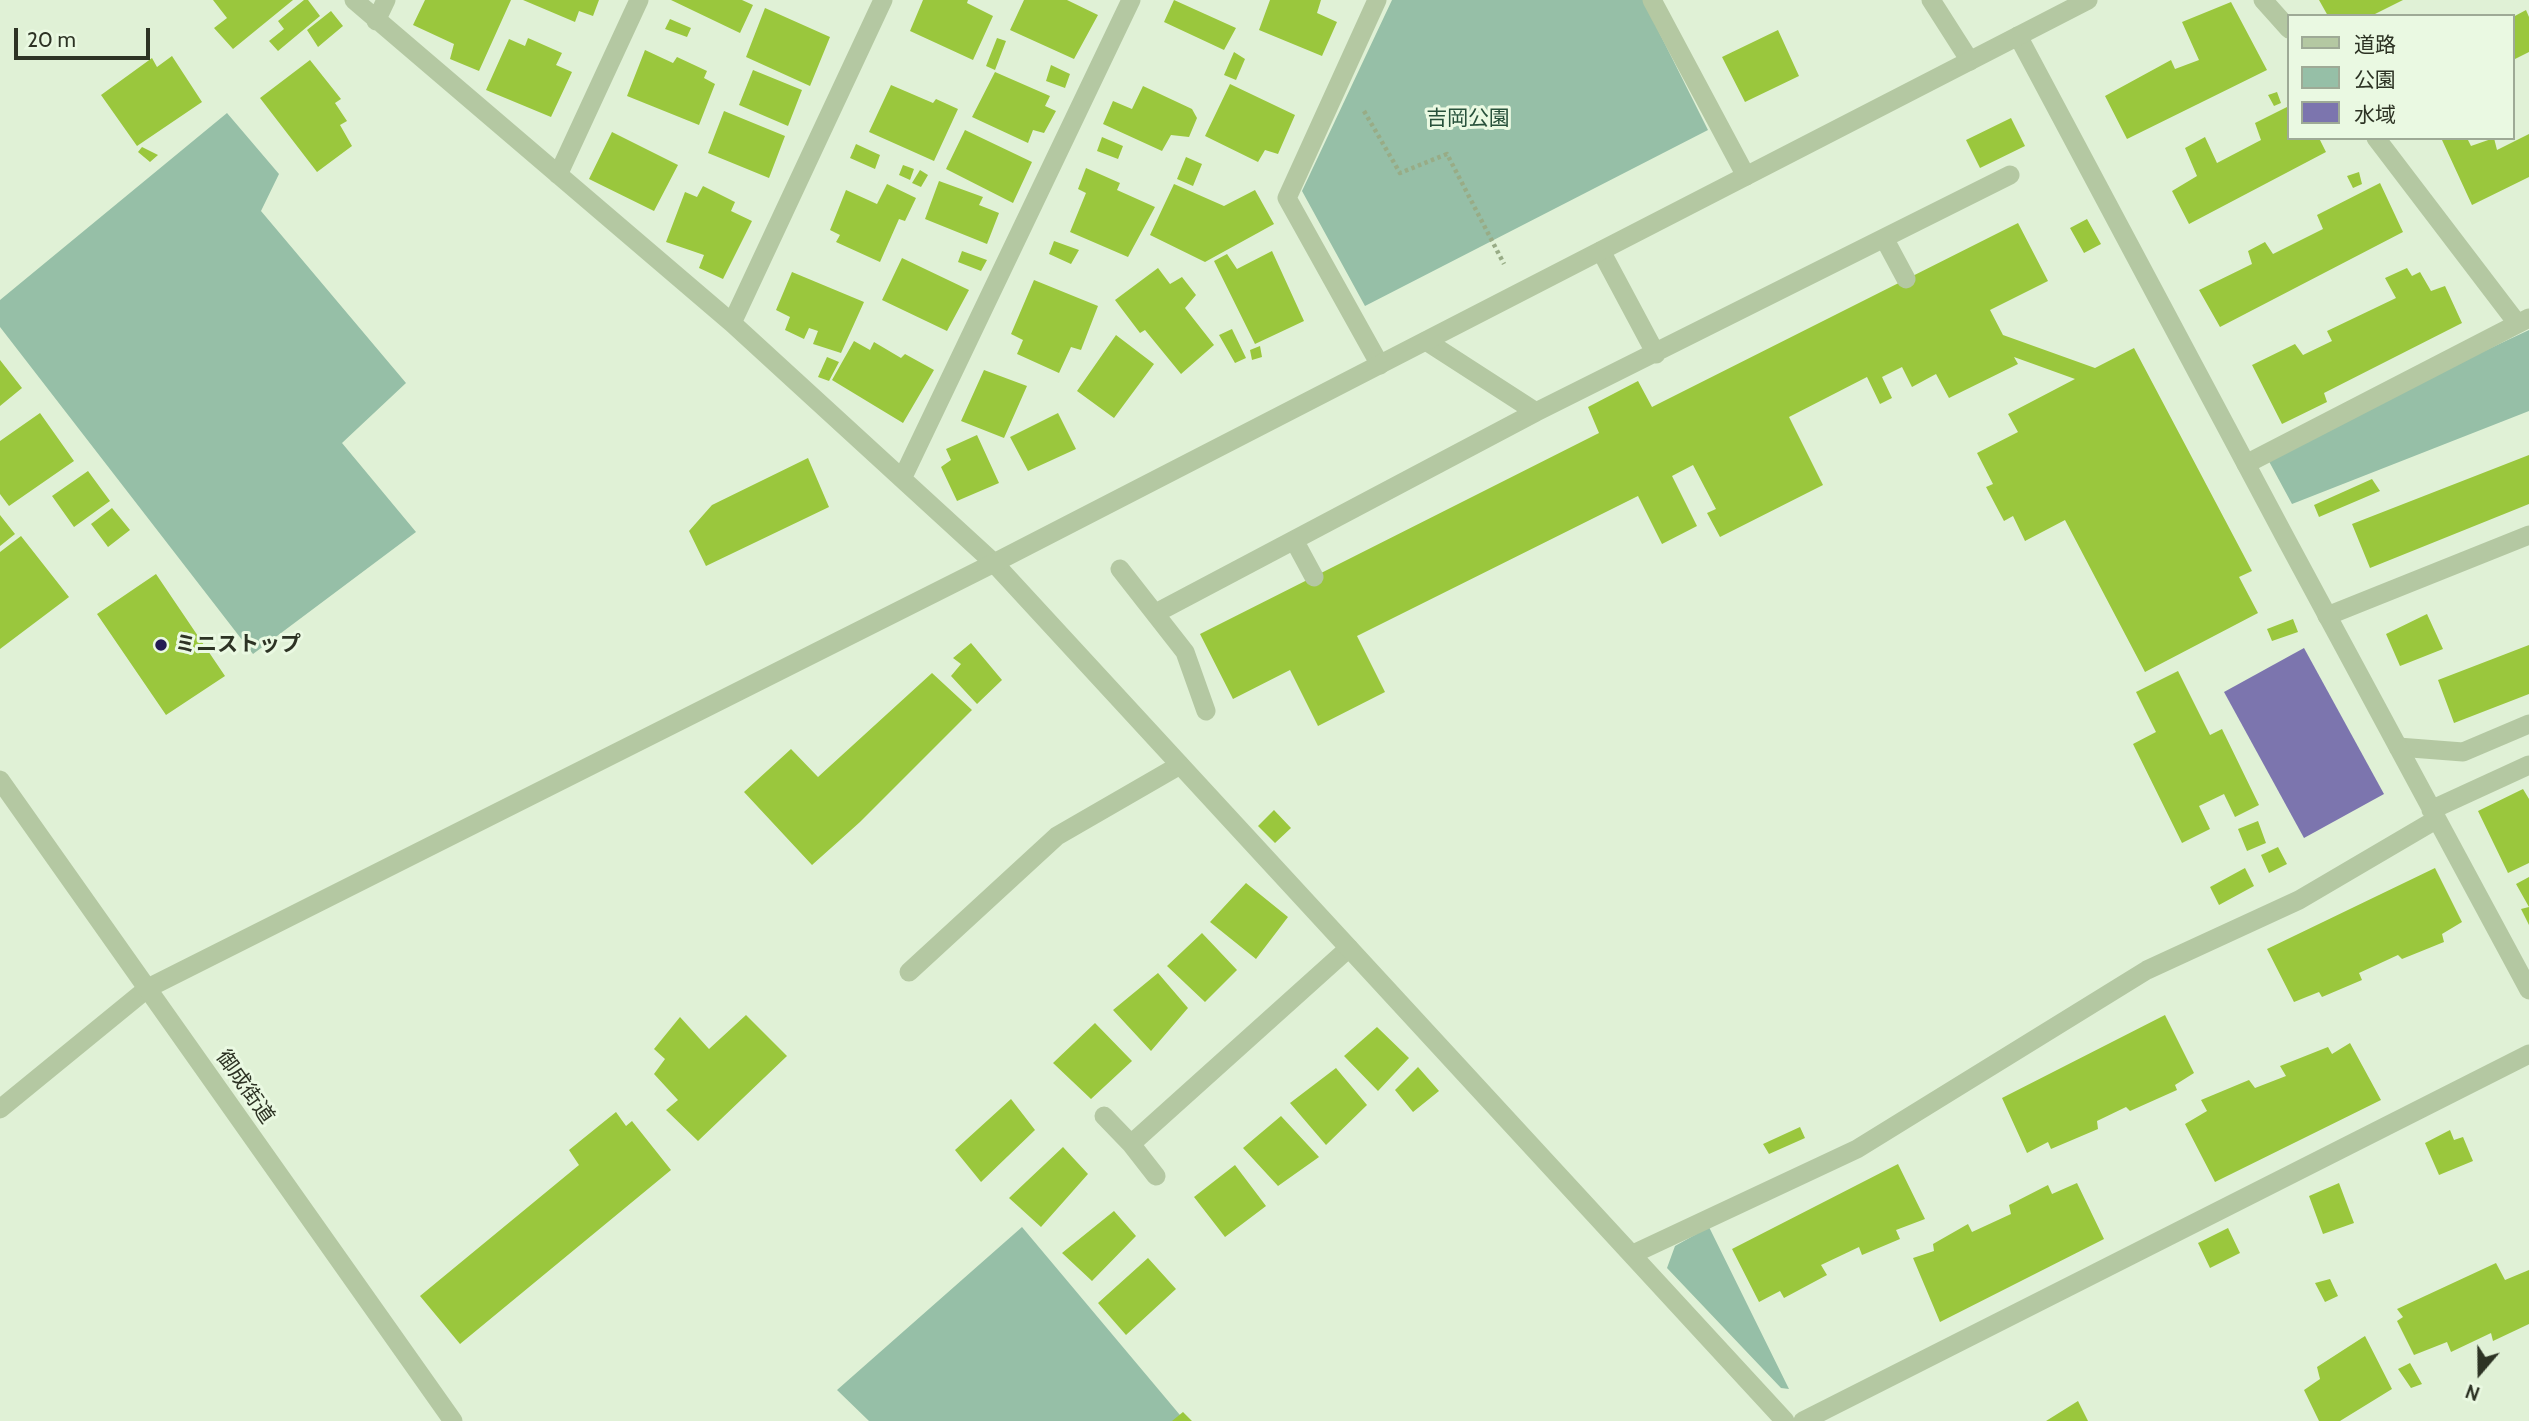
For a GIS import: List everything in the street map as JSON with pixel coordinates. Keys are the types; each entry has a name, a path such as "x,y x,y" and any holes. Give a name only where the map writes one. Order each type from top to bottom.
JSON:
{"street":[{"path":"354,0 732,323 995,563 1785,1421"},
{"path":"376,21 386,0"},
{"path":"558,175 639,0"},
{"path":"732,323 883,0"},
{"path":"902,479 1131,0"},
{"path":"1377,0 1287,198 1380,365"},
{"path":"1652,0 1746,176"},
{"path":"1931,0 1970,61"},
{"path":"0,1108 148,988 995,563 2088,0"},
{"path":"2263,0 2288,28"},
{"path":"2018,36 2529,990"},
{"path":"2246,464 2523,321 2378,140"},
{"path":"1156,613 1536,412 2010,175"},
{"path":"1884,238 1906,279"},
{"path":"1601,251 1656,354"},
{"path":"1426,341 1536,412"},
{"path":"2327,616 2529,535"},
{"path":"1294,540 1314,576"},
{"path":"1120,569 1185,652 1206,710"},
{"path":"2398,747 2463,752 2529,723"},
{"path":"909,972 1057,836 1180,765"},
{"path":"1633,1254 1857,1149 2147,970 2299,900 2434,814 2529,765"},
{"name":"御成街道","path":"0,780 453,1421"},
{"path":"1131,1144 1349,948"},
{"path":"1803,1421 2529,1054"},
{"path":"1104,1116 1156,1176"}],"path":[{"path":"1342,74 1400,173 1447,154 1519,293"}],"green space":[{"name":"吉岡公園","path":"1392,0 1643,0 1708,130 1365,306 1302,191"},
{"path":"227,113 279,174 261,211 406,383 342,443 416,532 253,654 0,327 0,300"},
{"path":"2529,330 2529,411 2292,504 2265,454"},
{"path":"1022,1227 1185,1421 869,1421 837,1390"},
{"path":"1709,1227 1789,1389 1781,1388 1667,1268 1675,1246"}],"water":[{"path":"2304,648 2384,794 2304,838 2224,692"}],"building":[{"path":"213,0 293,0 233,49 214,28 227,18"},
{"path":"304,0 308,0 320,16 278,51 269,41 284,29 278,21"},
{"path":"425,0 511,0 479,71 450,59 454,44 413,25"},
{"path":"523,0 599,0 593,16 579,11 575,22"},
{"path":"671,0 742,0 753,5 740,33"},
{"path":"923,0 968,0 967,3 993,16 973,60 910,31"},
{"path":"1024,0 1067,0 1098,15 1074,59 1010,30"},
{"path":"1174,0 1236,28 1224,50 1164,22"},
{"path":"1270,0 1321,0 1317,13 1337,22 1322,56 1259,30"},
{"path":"2319,0 2403,0 2375,14 2327,14"},
{"path":"2231,2 2267,70 2127,139 2105,96 2171,60 2175,69 2199,60 2182,22"},
{"path":"765,8 830,37 810,86 746,57"},
{"path":"2526,10 2529,17 2529,52 2515,59 2515,16"},
{"path":"331,11 343,26 318,47 307,30"},
{"path":"670,19 691,28 687,37 665,29"},
{"path":"1778,30 1799,76 1745,102 1722,57"},
{"path":"528,38 562,53 556,65 572,72 551,117 486,90 509,39 525,46"},
{"path":"997,38 1006,41 995,70 986,66"},
{"path":"645,50 673,63 677,57 707,71 704,78 715,84 699,125 627,96"},
{"path":"1234,52 1245,59 1236,80 1224,75"},
{"path":"172,56 202,102 137,146 101,95 152,58 157,67"},
{"path":"310,60 341,99 335,103 347,121 340,125 352,146 317,172 260,98"},
{"path":"1051,65 1070,74 1065,88 1046,81"},
{"path":"753,70 802,90 788,126 739,105"},
{"path":"995,72 1050,96 1045,106 1056,111 1044,133 1033,130 1028,143 972,117"},
{"path":"1230,84 1295,115 1278,154 1265,150 1258,162 1205,136"},
{"path":"891,85 933,103 936,99 958,109 934,161 869,132"},
{"path":"1143,86 1192,109 1197,118 1189,137 1171,135 1162,151 1103,124 1113,101 1132,109"},
{"path":"2277,92 2281,103 2274,106 2268,95"},
{"path":"2288,106 2288,140 2320,140 2326,152 2189,224 2172,191 2197,176 2185,148 2205,137 2217,163 2261,140 2255,123"},
{"path":"724,111 785,136 769,178 708,153"},
{"path":"2011,118 2025,146 1980,168 1966,140"},
{"path":"965,130 1032,162 1013,203 946,169"},
{"path":"612,132 678,165 654,211 589,179"},
{"path":"2529,134 2529,177 2472,205 2442,140 2468,140 2471,146 2494,140 2497,150"},
{"path":"1102,137 1123,146 1118,159 1097,151"},
{"path":"856,144 880,155 875,169 850,158"},
{"path":"142,147 158,155 150,162 138,152"},
{"path":"1186,157 1202,164 1193,186 1177,179"},
{"path":"903,165 914,169 910,180 899,175"},
{"path":"1086,168 1120,183 1117,190 1155,207 1128,257 1070,232 1086,193 1078,189"},
{"path":"920,170 928,175 921,187 912,183"},
{"path":"2359,172 2362,184 2353,188 2347,176"},
{"path":"939,181 983,197 979,205 999,213 987,244 925,219"},
{"path":"2380,183 2403,232 2220,327 2199,290 2252,264 2248,251 2265,242 2273,254 2323,229 2317,215"},
{"path":"887,184 916,198 905,221 899,219 880,262 836,242 840,235 830,230 846,190 877,204"},
{"path":"1174,184 1224,206 1255,190 1274,224 1205,262 1150,235"},
{"path":"703,186 735,202 731,211 752,221 723,279 699,268 704,255 666,242 685,192 697,197"},
{"path":"2087,219 2101,244 2084,253 2070,228"},
{"path":"2018,223 2048,281 1990,310 2003,335 2095,368 2134,348 2252,571 2239,577 2258,613 2145,672 2065,520 2025,541 2013,516 2004,521 1986,487 1993,484 1977,453 2018,432 2008,414 2075,379 2014,357 2018,364 1949,398 1936,374 1912,387 1902,367 1882,377 1892,398 1880,404 1867,377 1789,417 1823,485 1720,537 1707,513 1716,509 1693,465 1672,476 1697,526 1662,544 1638,496 1357,636 1385,692 1318,726 1290,670 1233,699 1200,634 1599,433 1588,407 1638,381 1652,407"},
{"path":"1054,241 1079,250 1071,264 1049,254"},
{"path":"962,251 987,260 981,271 958,262"},
{"path":"1272,251 1304,321 1255,344 1214,261 1227,254 1237,269"},
{"path":"902,258 969,290 947,331 882,300"},
{"path":"1158,268 1170,284 1182,277 1196,295 1185,308 1214,345 1181,374 1145,330 1140,333 1115,300"},
{"path":"2407,268 2412,276 2420,272 2431,291 2445,286 2462,323 2324,393 2327,402 2282,424 2252,365 2295,344 2303,355 2332,341 2327,331 2396,298 2385,278"},
{"path":"792,272 864,302 841,353 813,344 818,331 809,328 804,339 785,330 790,317 776,310"},
{"path":"1034,280 1098,306 1081,350 1071,347 1059,373 1017,354 1023,340 1011,334"},
{"path":"1232,329 1246,358 1235,363 1219,335"},
{"path":"1116,335 1154,364 1114,418 1077,391"},
{"path":"854,341 870,350 874,342 901,358 905,354 934,370 903,423 832,380"},
{"path":"1260,346 1262,357 1252,360 1250,350"},
{"path":"827,357 839,362 829,381 818,377"},
{"path":"0,360 22,388 0,406"},
{"path":"984,370 1027,386 1004,438 961,421"},
{"path":"40,413 74,461 9,506 0,494 0,441"},
{"path":"1058,413 1076,449 1028,471 1010,437"},
{"path":"977,435 999,483 957,501 941,467 951,460 946,449"},
{"path":"2529,455 2529,504 2370,568 2352,524"},
{"path":"808,458 829,507 706,566 689,531 712,505"},
{"path":"88,471 110,501 74,527 52,496"},
{"path":"2372,479 2380,491 2319,517 2314,505"},
{"path":"112,508 130,530 108,547 91,524"},
{"path":"0,515 15,534 0,546"},
{"path":"21,536 69,597 0,649 0,552"},
{"name":"ミニストップ","path":"156,574 225,676 166,715 97,614"},
{"path":"2427,614 2443,649 2400,666 2386,634"},
{"path":"2293,619 2298,632 2272,641 2267,629"},
{"path":"971,643 1002,680 977,704 951,676 961,664 953,658"},
{"path":"2529,645 2529,694 2454,723 2438,680"},
{"path":"2178,671 2210,735 2222,729 2259,805 2235,817 2224,794 2199,806 2210,829 2182,843 2133,744 2156,732 2136,692"},
{"path":"932,673 972,710 860,822 812,865 744,792 791,749 818,777"},
{"path":"2523,789 2529,799 2529,863 2508,873 2478,811"},
{"path":"1274,810 1291,828 1275,843 1258,826"},
{"path":"2258,821 2266,843 2247,851 2238,829"},
{"path":"2278,847 2287,864 2269,873 2261,855"},
{"path":"2245,868 2254,886 2219,905 2210,887"},
{"path":"2435,868 2462,922 2442,934 2444,942 2402,959 2398,955 2359,973 2362,980 2322,997 2319,992 2294,1002 2267,949"},
{"path":"2529,877 2529,907 2516,884"},
{"path":"1246,883 1288,917 1256,959 1210,922"},
{"path":"2529,907 2529,925 2521,909"},
{"path":"1202,933 1237,970 1205,1002 1167,966"},
{"path":"1158,973 1188,1008 1151,1051 1113,1010"},
{"path":"746,1015 787,1056 698,1141 666,1110 678,1100 654,1074 665,1059 654,1049 680,1017 709,1049"},
{"path":"2165,1015 2194,1073 2175,1085 2177,1090 2130,1111 2126,1107 2097,1121 2098,1129 2051,1149 2048,1142 2027,1153 2002,1098"},
{"path":"1095,1023 1132,1061 1091,1099 1053,1063"},
{"path":"1377,1027 1409,1058 1378,1091 1344,1056"},
{"path":"2350,1043 2381,1100 2215,1182 2185,1124 2207,1111 2201,1100 2249,1080 2255,1088 2286,1076 2280,1066 2328,1047 2332,1054"},
{"path":"1418,1067 1439,1091 1413,1112 1395,1090"},
{"path":"1336,1068 1367,1105 1326,1145 1290,1103"},
{"path":"1011,1099 1035,1130 981,1182 955,1150"},
{"path":"616,1112 626,1126 632,1121 671,1170 460,1344 420,1296 579,1165 569,1150"},
{"path":"1281,1116 1319,1157 1278,1186 1243,1148"},
{"path":"1800,1127 1805,1138 1769,1154 1763,1144"},
{"path":"2450,1130 2454,1140 2463,1137 2473,1161 2439,1175 2425,1143"},
{"path":"1063,1147 1088,1174 1041,1227 1009,1198"},
{"path":"1898,1164 1925,1219 1896,1230 1900,1239 1862,1255 1859,1247 1821,1265 1827,1275 1784,1298 1780,1291 1759,1302 1732,1249"},
{"path":"1235,1165 1266,1206 1225,1237 1194,1197"},
{"path":"2077,1183 2104,1239 1940,1322 1913,1258 1934,1251 1933,1244 1968,1224 1972,1232 2011,1214 2009,1205 2048,1185 2052,1194"},
{"path":"2339,1183 2354,1223 2323,1234 2309,1196"},
{"path":"1114,1211 1136,1236 1092,1281 1062,1253"},
{"path":"2228,1228 2240,1253 2210,1268 2198,1243"},
{"path":"1148,1258 1176,1289 1126,1335 1098,1303"},
{"path":"2496,1263 2505,1280 2529,1270 2529,1324 2493,1341 2491,1333 2451,1352 2447,1342 2414,1355 2397,1321 2403,1317 2397,1309"},
{"path":"2330,1279 2338,1296 2325,1302 2315,1283"},
{"path":"2365,1336 2392,1389 2340,1421 2319,1421 2304,1390 2320,1379 2317,1367"},
{"path":"2410,1363 2422,1384 2411,1388 2398,1369"},
{"path":"2078,1401 2088,1421 2046,1421"},
{"path":"1183,1412 1192,1421 1172,1421"}],"place":[{"name":"ミニストップ","path":"161,645"}]}
